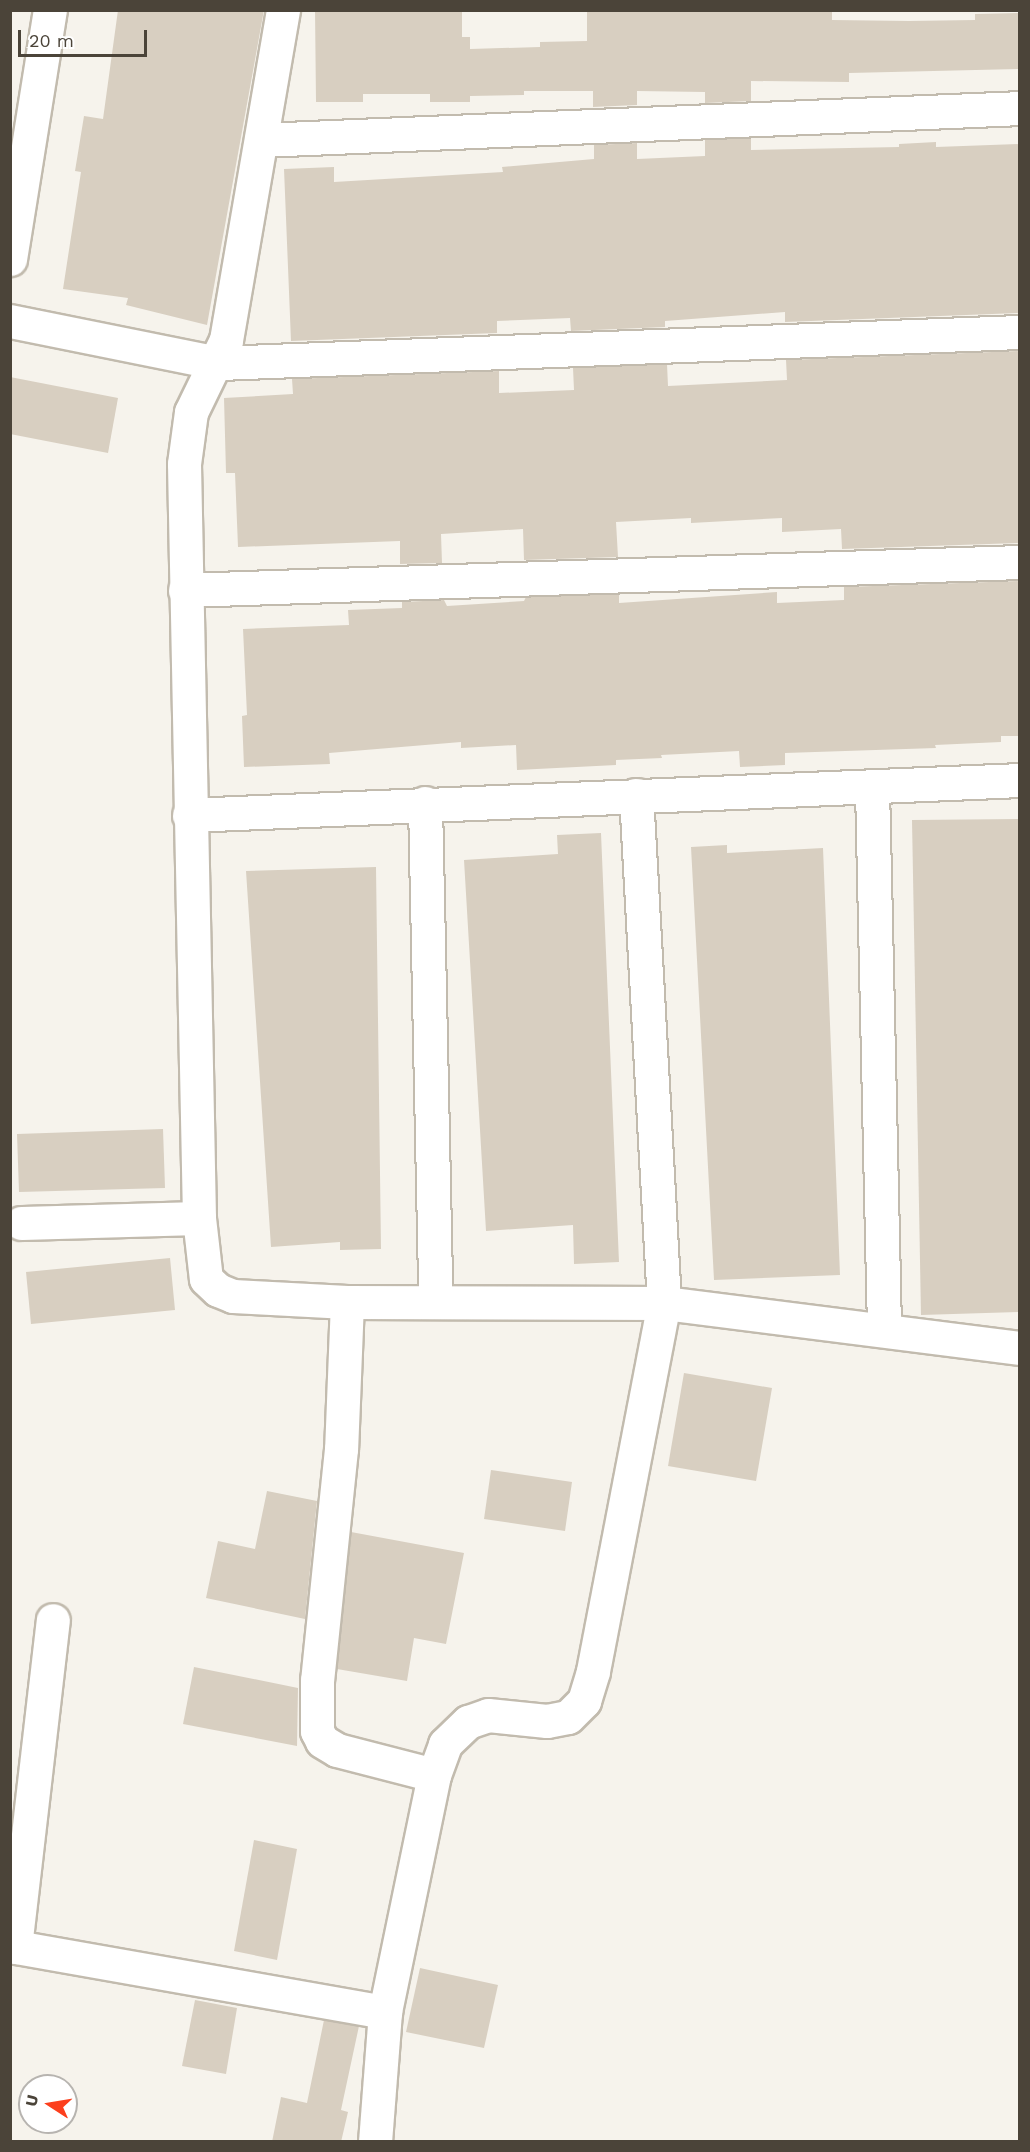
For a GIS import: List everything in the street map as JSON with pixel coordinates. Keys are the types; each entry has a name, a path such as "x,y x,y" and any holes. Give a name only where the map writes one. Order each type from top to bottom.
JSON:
{"street":[{"path":"10,259 50,10"},
{"path":"283,10 237,291 219,363 200,390 188,429 184,464 189,815 199,1218 206,1279 218,1290 232,1296 347,1302 435,1300 664,1303 1020,1348"},
{"path":"261,140 1020,108"},
{"path":"10,321 219,363 1020,332"},
{"path":"185,590 1020,561"},
{"path":"189,815 424,803 1020,780"},
{"path":"872,787 884,1329"},
{"path":"375,2142 385,2012 434,1775 446,1744 468,1722 488,1715 547,1720 568,1717 584,1701 593,1671 664,1303 636,795"},
{"path":"424,803 435,1300"},
{"path":"21,1223 199,1218"},
{"path":"347,1302 341,1449 317,1680 316,1731 322,1742 337,1750 434,1775"},
{"path":"53,1620 13,1946 385,2012"}],"building":[{"path":"118,10 264,10 207,325 126,305 128,298 63,289 81,172 75,171 84,116 103,119"},
{"path":"315,10 462,10 462,37 470,37 470,49 540,47 540,42 587,41 587,10 832,10 832,20 909,21 975,20 975,14 1020,13 1020,69 849,73 849,82 751,81 751,101 705,103 705,92 637,91 637,105 593,107 593,91 524,91 524,95 470,96 470,102 430,102 430,94 363,94 363,102 316,102"},
{"path":"751,138 751,150 899,147 899,144 936,142 936,147 1020,144 1020,313 785,322 785,312 665,321 665,327 571,331 570,318 497,321 497,333 291,341 284,169 334,167 334,182 503,172 502,167 594,159 594,145 637,143 637,159 705,156 705,140"},
{"path":"1020,351 1020,543 842,549 841,529 782,532 782,518 691,523 691,518 616,522 618,557 524,560 523,529 441,534 442,563 400,564 400,541 238,547 235,473 226,473 224,398 293,394 292,379 499,371 499,393 574,390 573,368 667,364 668,386 787,380 786,360"},
{"path":"10,377 118,398 108,453 10,434"},
{"path":"1020,581 1020,736 1001,736 1001,742 935,745 936,748 785,753 785,765 740,767 739,751 616,760 616,765 517,770 516,745 461,748 461,742 329,753 330,764 244,767 242,716 247,715 243,629 349,625 348,610 402,608 402,602 444,600 447,606 524,601 526,597 619,594 619,603 777,592 777,603 844,600 844,587"},
{"path":"1020,819 1020,1312 921,1315 912,820"},
{"path":"601,833 619,1262 574,1264 573,1225 486,1231 464,860 558,854 557,835"},
{"path":"727,845 727,853 823,848 840,1275 714,1280 691,847"},
{"path":"376,867 381,1249 340,1250 340,1242 271,1247 246,871"},
{"path":"163,1129 165,1188 19,1192 17,1134"},
{"path":"170,1258 175,1310 31,1324 26,1272"},
{"path":"684,1373 772,1388 756,1481 668,1466"},
{"path":"491,1470 572,1482 565,1531 484,1519"},
{"path":"267,1491 317,1501 305,1619 206,1598 218,1541 255,1549"},
{"path":"351,1532 464,1553 446,1644 414,1638 407,1681 337,1669"},
{"path":"194,1667 298,1688 297,1746 183,1724"},
{"path":"254,1840 297,1849 277,1960 234,1951"},
{"path":"420,1968 498,1985 484,2048 406,2032"},
{"path":"195,2000 237,2008 226,2074 182,2066"},
{"path":"324,2020 359,2026 341,2110 348,2112 341,2142 272,2142 281,2097 307,2103"}]}
